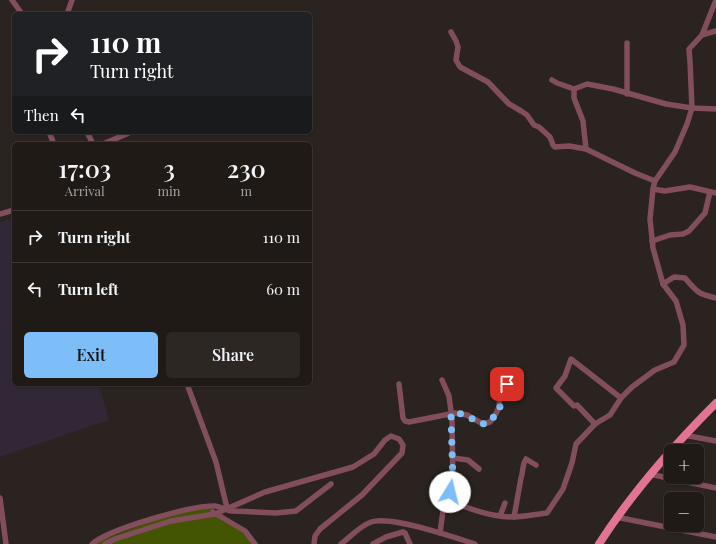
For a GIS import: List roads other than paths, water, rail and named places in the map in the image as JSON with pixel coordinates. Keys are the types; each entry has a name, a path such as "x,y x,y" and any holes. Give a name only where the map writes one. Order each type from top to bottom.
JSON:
{"main road":[{"path":"600,544 616,517 649,474 684,435 716,403"}],"street":[{"path":"12,0 21,12"},
{"path":"68,12 72,0"},
{"path":"447,500 473,510 500,516 514,517 547,513 563,489 572,463 576,444 595,424 610,415 621,398 632,387 655,370 674,362 684,345 683,325 676,301 663,284 652,241 650,219 655,181 674,152 687,124 692,108 689,49 702,35 716,0"},
{"path":"702,35 716,31"},
{"path":"451,32 458,47 456,60 460,67 488,82 509,104 527,115 534,125 539,127 550,137 555,148 569,146 586,149 655,181"},
{"path":"627,42 627,94"},
{"path":"552,80 574,89 587,84 613,89 666,104 692,108 716,109"},
{"path":"574,89 574,98 583,121 586,149"},
{"path":"107,142 126,134"},
{"path":"652,241 670,235 683,234 689,231 704,213 714,192 690,187 665,191 653,189"},
{"path":"0,214 12,211"},
{"path":"663,284 674,277 685,278 702,295 716,298"},
{"path":"595,424 577,405 574,406 556,388 565,376 571,359 621,398"},
{"path":"440,533 444,503 447,500 453,485 451,414 449,396 442,380"},
{"path":"399,384 403,418 405,421 455,413 467,415 483,424 490,422 500,408 499,389 507,384"},
{"path":"188,386 216,462 227,508"},
{"path":"684,435 716,441"},
{"path":"105,544 115,539 171,521 215,514 269,491 353,467 374,454 385,440 391,436 399,439 403,445 402,452 362,495 320,529 315,536 314,544"},
{"path":"453,458 467,459 480,469"},
{"path":"514,517 523,472 522,466 526,459 536,464"},
{"path":"649,474 716,488"},
{"path":"92,544 109,534 168,514 215,506 227,508 229,511 276,513 296,511 330,484"},
{"path":"0,498 6,544"},
{"path":"500,516 505,503"},
{"path":"210,507 215,514 245,531 255,544"},
{"path":"616,517 716,537"},
{"path":"341,544 367,524 377,521 401,523 440,533 467,543 475,544"},
{"path":"373,544 386,536 403,532 405,533 410,544"}]}
